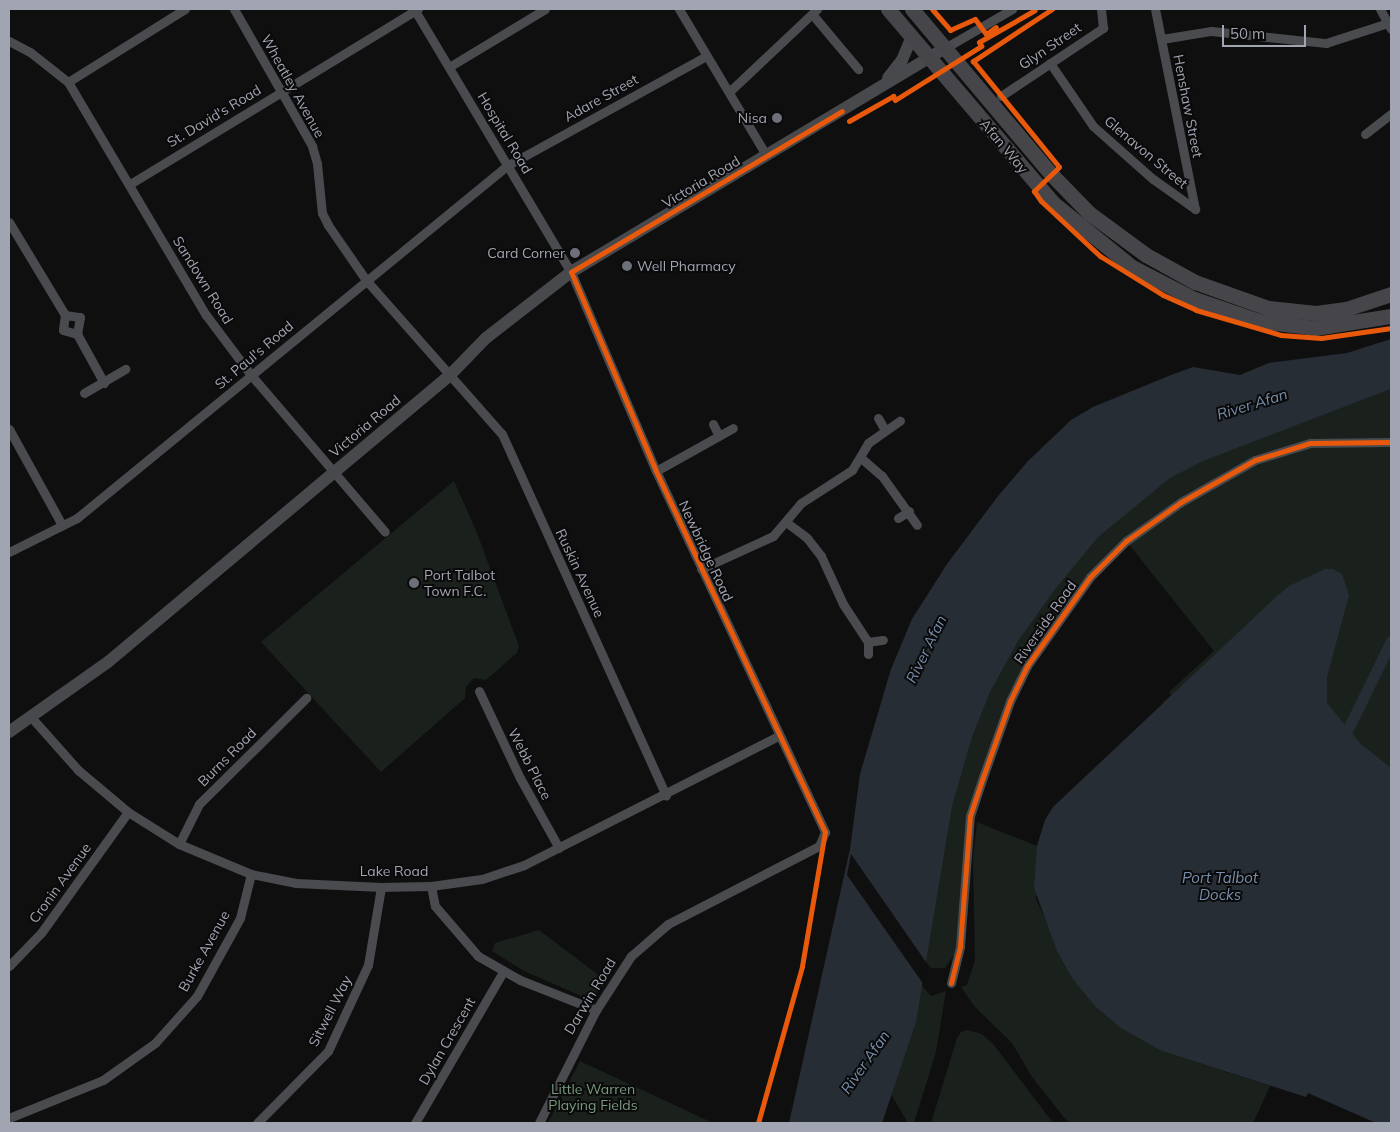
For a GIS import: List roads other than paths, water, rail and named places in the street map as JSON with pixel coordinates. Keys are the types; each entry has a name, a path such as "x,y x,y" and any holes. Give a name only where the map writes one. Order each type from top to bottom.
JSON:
{"main road":[{"name":"Afan Way","path":"888,9 1052,202 1132,267 1192,298 1260,321 1314,328 1391,316"},
{"name":"Afan Way","path":"912,9 1052,175 1089,213 1146,255 1195,282 1268,308 1316,313 1346,309 1391,294"}],"street":[{"path":"68,82 185,9"},
{"name":"Wheatley Avenue","path":"234,9 312,146 317,164 322,212 328,225 366,280 451,374"},
{"name":"St. David's Road","path":"130,184 416,9"},
{"name":"Hospital Road","path":"416,9 571,272"},
{"path":"449,67 545,9"},
{"path":"679,9 766,155"},
{"name":"Victoria Road","path":"9,732 108,662 451,374 486,338 571,272 885,82 1012,9"},
{"name":"Henshaw Street","path":"1155,9 1195,209"},
{"path":"1162,39 1211,31 1326,43 1390,26 1380,9"},
{"name":"Glyn Street","path":"1001,96 1103,28 1102,11"},
{"path":"729,92 814,12 858,69"},
{"path":"885,82 902,60 912,36"},
{"name":"Sandown Road","path":"9,41 30,52 68,82 206,315 251,375 385,532"},
{"name":"Adare Street","path":"508,165 706,56"},
{"name":"Glenavon Street","path":"1050,63 1093,126 1153,179 1195,209"},
{"path":"1366,134 1391,114"},
{"name":"St. Paul's Road","path":"9,552 77,518 508,165"},
{"path":"9,222 65,315 63,330 77,334"},
{"name":"Newbridge Road","path":"571,272 656,471 825,837"},
{"path":"65,315 80,317 77,334 104,383"},
{"path":"84,393 125,369"},
{"name":"Ruskin Avenue","path":"451,374 502,434 666,795"},
{"path":"878,418 885,430"},
{"path":"701,569 773,536 801,503 852,470 861,458 868,443 900,421"},
{"path":"713,424 718,436"},
{"path":"656,471 733,428"},
{"path":"9,429 62,525"},
{"name":"Riverside Road","path":"951,982 960,946 970,816 983,777 1010,702 1026,666 1090,578 1126,541 1181,502 1255,460 1310,443 1391,442"},
{"path":"861,458 882,476 910,511 917,525"},
{"path":"898,518 910,511"},
{"path":"786,522 807,538 821,556 843,604 868,642 868,654"},
{"path":"868,642 883,640"},
{"name":"Webb Place","path":"479,691 520,778 559,848"},
{"name":"Burns Road","path":"179,844 199,804 306,698"},
{"name":"Lake Road","path":"31,717 78,770 128,812 179,844 251,874 296,883 381,886 431,886 482,879 559,848 666,795 778,736"},
{"name":"Cronin Avenue","path":"9,966 41,933 128,812"},
{"name":"Darwin Road","path":"539,1123 596,1010 631,956 668,924 815,849 825,837"},
{"name":"Burke Avenue","path":"9,1118 103,1080 155,1043 197,996 240,918 251,874"},
{"name":"Sitwell Way","path":"257,1123 328,1051 368,965 381,886"},
{"path":"431,886 435,906 478,956 503,972 596,1010"},
{"name":"Dylan Crescent","path":"416,1123 503,972"}],"water":[{"name":"River Afan","path":"1391,339 1391,389 1203,461 1170,478 1098,537 1056,588 1018,641 990,692 972,737 952,806 916,1022 882,1123 789,1123 850,849 860,774 891,669 912,619 947,564 998,496 1028,461 1071,420 1093,407 1171,375 1193,367 1240,375 1269,363 1347,353"},
{"name":"Port Talbot Docks","path":"1325,569 1333,569 1342,574 1349,595 1327,677 1327,703 1361,744 1391,768 1391,1123 1376,1123 1308,1093 1306,1097 1162,1051 1121,1028 1095,1006 1072,978 1057,951 1034,888 1037,846 1045,820 1053,807 1277,596 1289,586"}],"waterway":[{"path":"1348,729 1391,641"}],"place":[{"name":"Nisa","path":"777,118"},
{"name":"Card Corner","path":"575,253"},
{"name":"Well Pharmacy","path":"627,266"},
{"name":"Port Talbot Town F.C.","path":"414,583"}],"park label":[{"name":"Little Warren Playing Fields","path":"593,1098"}]}
